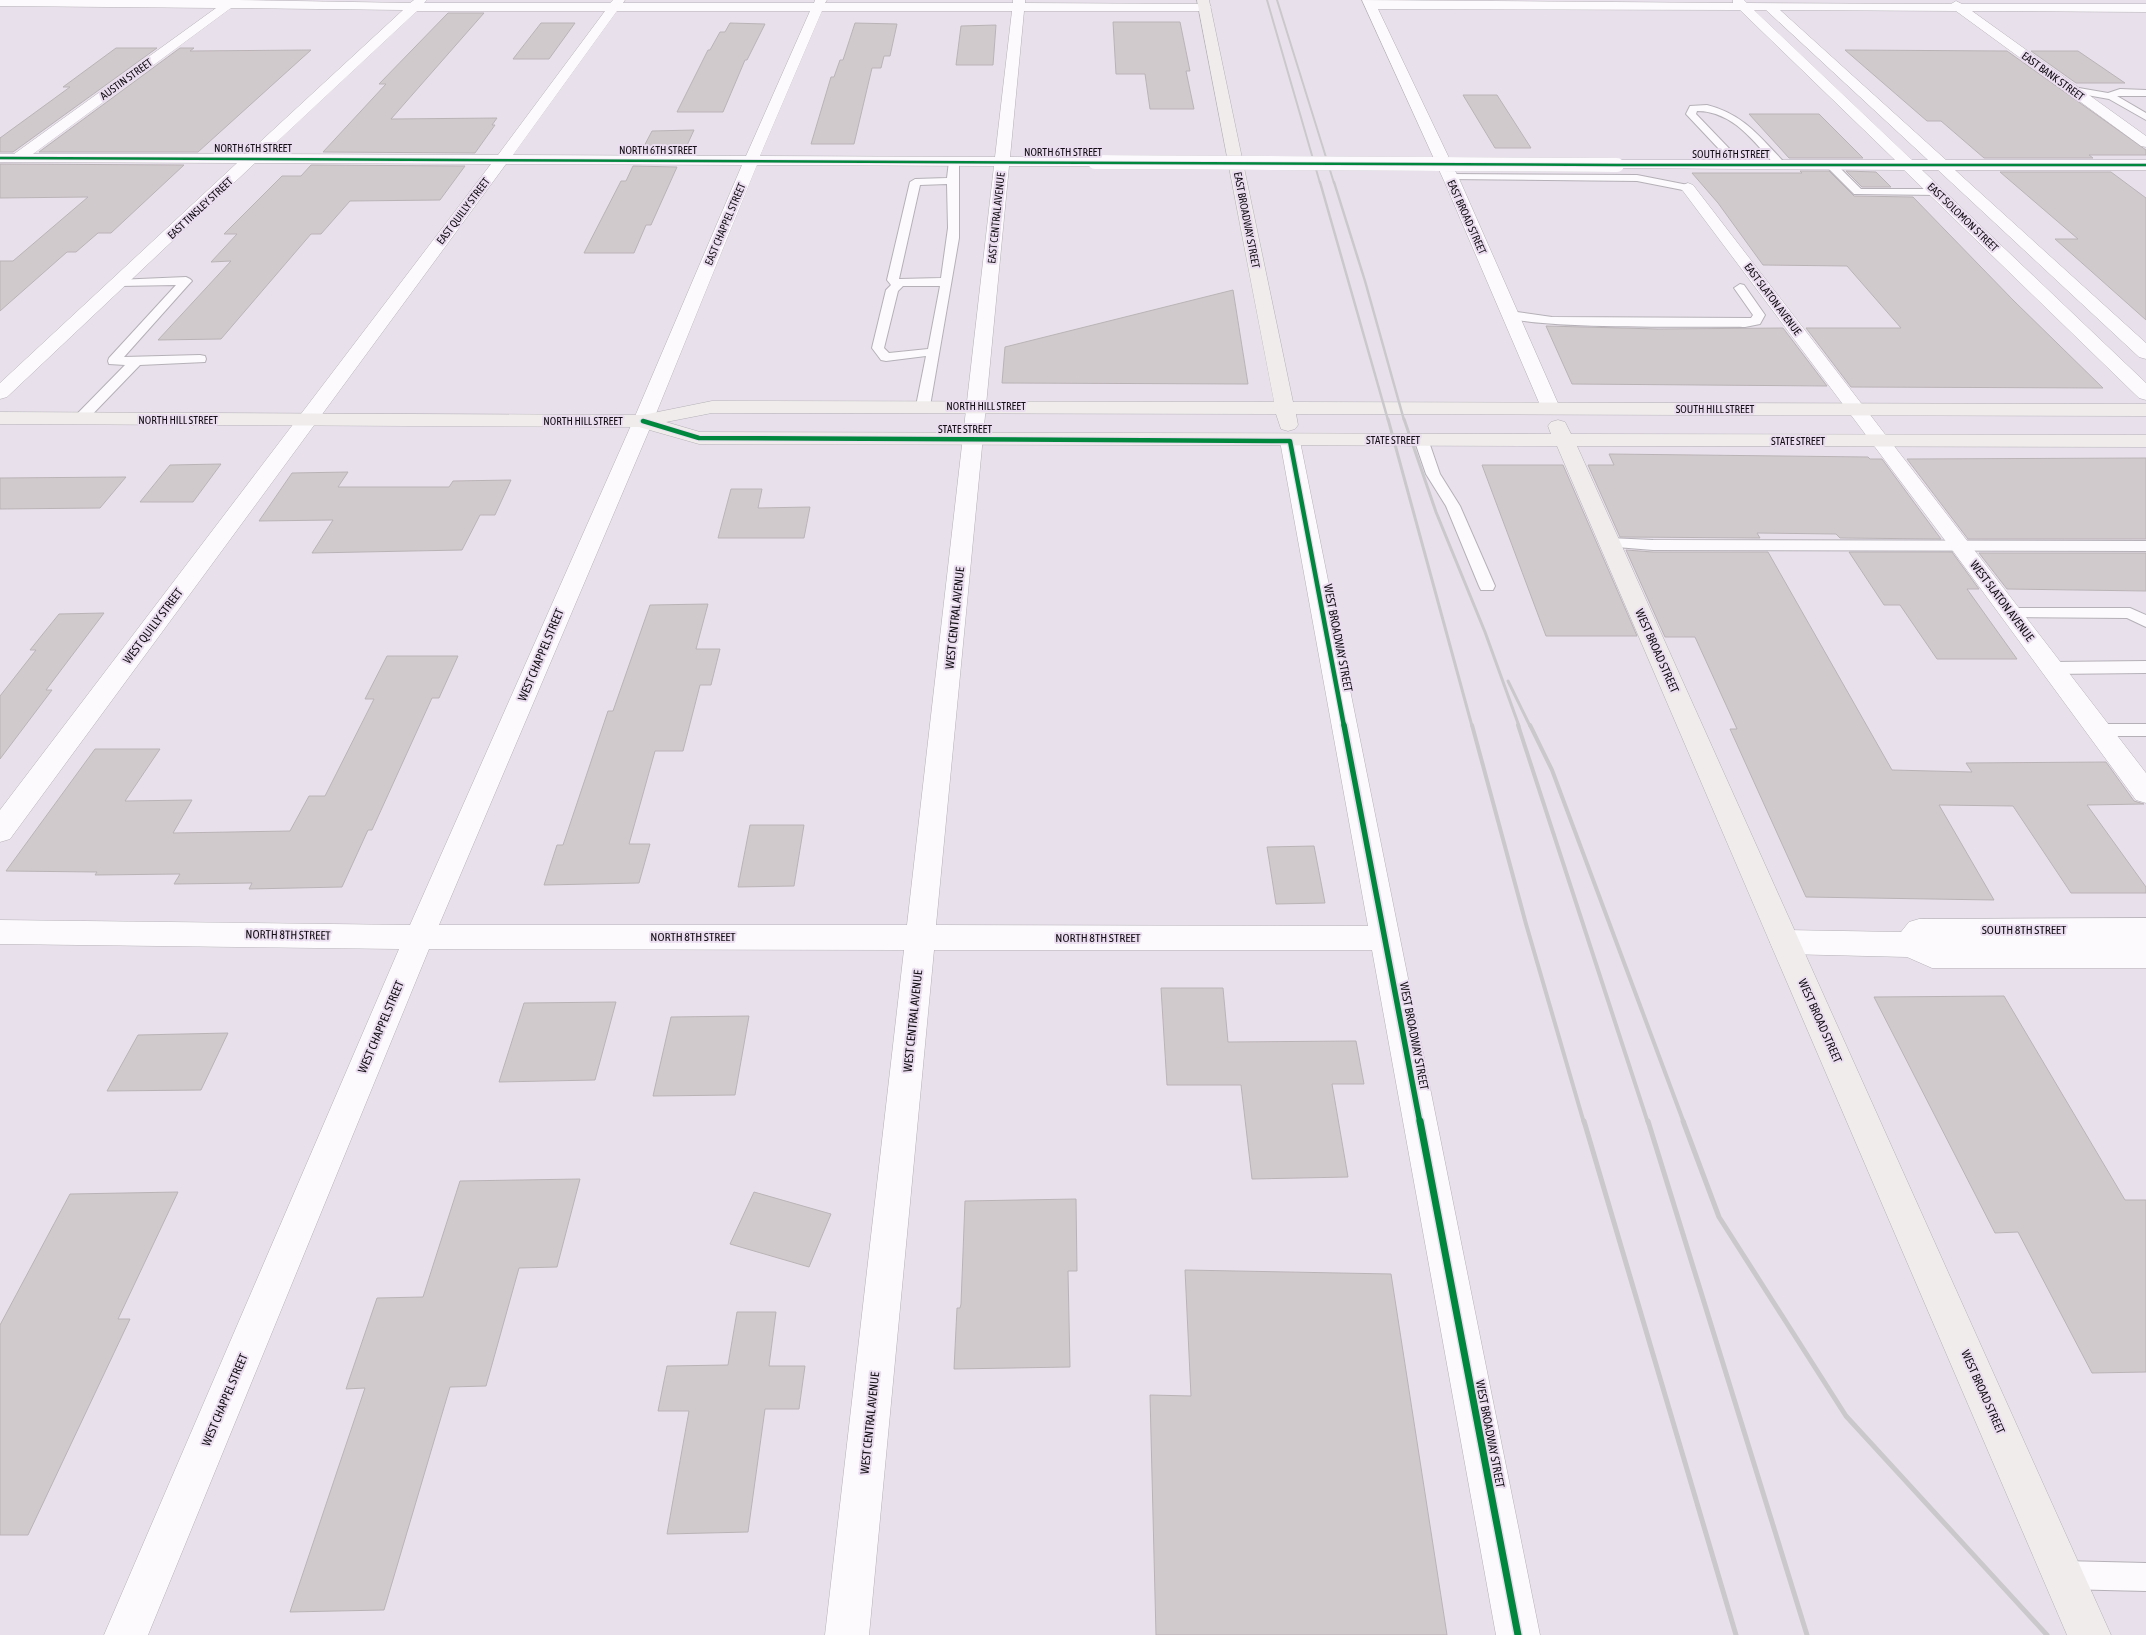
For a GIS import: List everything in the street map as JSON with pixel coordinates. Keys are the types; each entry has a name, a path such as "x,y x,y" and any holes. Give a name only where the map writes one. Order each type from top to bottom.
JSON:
{"main road":[{"name":"EAST BROADWAY STREET","path":"1204,4 1290,441"},
{"name":"NORTH HILL STREET","path":"0,418 643,422 712,407 1284,407"},
{"name":"SOUTH HILL STREET","path":"1284,407 2146,410"},
{"name":"WEST BROAD STREET","path":"1550,408 2089,1635"},
{"name":"STATE STREET","path":"643,422 699,438 1290,441 2146,441"}],"street":[{"name":"EAST BANK STREET","path":"1949,0 2146,143"},
{"path":"0,2 1204,4"},
{"name":"AUSTIN STREET","path":"18,158 231,2"},
{"path":"1369,2 2146,8"},
{"name":"EAST BROAD STREET","path":"1369,2 1450,178 1550,408"},
{"name":"EAST CHAPPEL STREET","path":"643,422 751,161 820,3"},
{"name":"EAST TINSLEY STREET","path":"0,394 417,4"},
{"name":"EAST QUILLY STREET","path":"306,421 502,160 616,4"},
{"name":"EAST CENTRAL AVENUE","path":"978,406 1019,4"},
{"name":"EAST SOLOMON STREET","path":"1741,4 2146,394"},
{"name":"EAST SOLOMON STREET","path":"1767,4 2146,352"},
{"name":"NORTH 6TH STREET","path":"0,158 1317,164"},
{"name":"SOUTH 6TH STREET","path":"1317,164 2146,165"},
{"name":"EAST SLATON AVENUE","path":"1688,188 1858,410"},
{"name":"WEST CENTRAL AVENUE","path":"847,1635 978,406"},
{"name":"WEST SLATON AVENUE","path":"1858,410 2146,794"},
{"name":"WEST QUILLY STREET","path":"0,830 306,421"},
{"name":"WEST CHAPPEL STREET","path":"126,1635 419,937 643,422"},
{"name":"WEST BROADWAY STREET","path":"1290,441 1518,1635"},
{"name":"SOUTH 8TH STREET","path":"1909,945 1919,930 2146,930"},
{"name":"NORTH 8TH STREET","path":"0,932 419,937 1386,938"},
{"name":"SOUTH 8TH STREET","path":"1785,942 1909,945 1932,955 2146,955"}],"lane":[{"path":"2074,90 2118,98 2146,117"},
{"path":"2108,95 2120,92 2146,93"},
{"path":"1739,164 1692,114 1693,108 1715,109 1735,118 1780,164"},
{"path":"923,406 932,352 938,333 953,236 952,181 954,162"},
{"path":"1830,164 1858,192 1937,192"},
{"path":"1450,178 1637,178 1688,188"},
{"path":"896,285 893,280 915,182 952,181"},
{"path":"120,282 186,281 114,361 200,360"},
{"path":"932,352 886,357 878,348 892,290 896,285 900,282 946,282"},
{"path":"1510,314 1552,321 1745,324 1756,321 1759,315 1740,288"},
{"path":"80,419 136,361"},
{"path":"1421,440 1433,474 1454,506 1487,586"},
{"path":"1609,543 1653,545 2146,546"},
{"path":"2010,613 2130,613 2146,622"},
{"path":"2052,668 2146,667"},
{"path":"2098,730 2146,730"},
{"path":"2063,1575 2146,1577"}],"building":[{"path":"448,13 484,13 391,119 497,118 492,125 495,125 475,153 323,152 386,84 379,84"},
{"path":"1113,22 1180,22 1190,71 1186,71 1194,109 1150,109 1145,74 1116,74"},
{"path":"541,23 575,23 549,59 513,59"},
{"path":"730,23 765,24 747,60 745,60 723,112 677,112 708,50 710,50 720,32 725,32"},
{"path":"855,23 897,24 890,56 884,56 881,68 872,68 854,144 811,144 831,77 834,77 840,60 843,60"},
{"path":"996,25 993,65 956,65 961,26"},
{"path":"116,48 157,48 13,152 0,152 0,138 70,87 63,87"},
{"path":"180,48 194,48 190,51 311,50 198,152 39,152"},
{"path":"1845,50 2007,51 2146,150 2146,155 2089,155 2093,158 1984,158 1941,121 1927,121"},
{"path":"2031,51 2078,51 2125,83 2076,83"},
{"path":"1463,95 1497,95 1531,148 1495,148"},
{"path":"1749,114 1819,114 1863,158 1789,158"},
{"path":"694,130 683,154 640,154 652,131"},
{"path":"0,164 184,165 111,233 98,233 76,252 67,252 0,311 0,261 13,261 88,197 0,198"},
{"path":"311,165 465,166 440,200 350,201 321,234 311,234 221,339 158,340 231,261 211,262 237,234 224,234 282,176 301,176"},
{"path":"633,166 677,167 651,225 646,225 634,253 584,253 621,181 626,181"},
{"path":"1800,171 1829,171 1854,196 1913,197 2014,301 2103,388 1851,387 1806,328 1901,328 1847,266 1763,265 1718,203 1692,173 1802,173"},
{"path":"1846,171 1876,172 1891,187 1862,187"},
{"path":"2000,172 2111,172 2146,198 2146,320 2055,239 2078,239"},
{"path":"1233,290 1248,384 1002,383 1005,347"},
{"path":"1546,326 1658,329 1783,328 1827,386 1572,384"},
{"path":"1609,454 1868,457 1870,459 1882,459 1941,539 1840,538 1836,534 1757,533 1760,538 1620,537 1588,465 1614,465"},
{"path":"2146,458 2146,539 1968,539 1907,459"},
{"path":"221,464 193,502 140,502 170,465"},
{"path":"1482,465 1563,465 1637,636 1546,636"},
{"path":"348,472 338,487 449,487 453,481 511,480 495,515 480,515 462,550 312,553 333,520 259,521 292,473"},
{"path":"126,477 100,508 0,509 0,478"},
{"path":"731,489 762,489 758,508 810,507 804,538 718,538"},
{"path":"1626,550 1653,552 1768,552 1892,770 1972,772 1966,763 2106,762 2134,801 2144,804 2087,805 2146,887 2146,893 2071,893 2013,806 1939,805 1994,900 1806,897 1730,729 1737,729 1695,637 1665,637"},
{"path":"1849,552 1952,552 1979,589 1967,589 2017,659 1937,659 1900,605 1884,605"},
{"path":"1979,553 2146,553 2146,591 2007,589"},
{"path":"708,604 696,649 720,649 711,685 700,685 683,751 655,751 629,844 650,844 639,883 544,885 557,845 563,845 608,711 613,711 650,605"},
{"path":"104,613 46,690 52,690 0,759 0,696 36,650 30,650 59,614"},
{"path":"387,656 458,656 439,698 432,698 372,830 368,830 342,887 249,889 252,883 174,884 180,874 95,875 97,872 6,871 95,749 160,749 125,801 192,800 173,833 290,831 309,796 325,796 374,699 365,699"},
{"path":"750,825 804,825 794,886 738,887"},
{"path":"1314,846 1325,903 1276,904 1267,847"},
{"path":"1161,988 1223,988 1228,1042 1356,1041 1364,1084 1332,1084 1348,1177 1252,1179 1241,1085 1167,1085"},
{"path":"2004,996 2125,1200 2146,1200 2146,1372 2092,1373 2018,1232 1995,1233 1874,997"},
{"path":"616,1002 595,1080 499,1082 524,1003"},
{"path":"749,1016 735,1095 653,1096 671,1017"},
{"path":"228,1033 201,1090 107,1091 138,1035"},
{"path":"580,1179 557,1267 519,1268 486,1386 450,1387 384,1610 290,1612 365,1388 346,1389 377,1298 423,1297 460,1181"},
{"path":"178,1192 118,1319 130,1319 28,1535 0,1535 0,1325 70,1194"},
{"path":"754,1192 831,1214 809,1267 730,1244"},
{"path":"1076,1199 1077,1271 1068,1271 1070,1367 954,1369 957,1308 960,1308 961,1304 965,1201"},
{"path":"1185,1270 1391,1274 1447,1635 1156,1635 1150,1395 1191,1396"},
{"path":"737,1312 776,1312 769,1366 805,1366 799,1409 765,1409 748,1532 667,1534 689,1411 658,1411 667,1366 728,1365"}],"railway":[{"path":"1267,0 1320,183"},
{"path":"1277,0 1334,183"},
{"path":"1320,182 1388,420"},
{"path":"1334,182 1365,281 1404,420"},
{"path":"1388,419 1472,726"},
{"path":"1404,419 1436,512 1485,632 1519,726"},
{"path":"1508,681 1530,726"},
{"path":"1472,725 1526,924 1584,1123"},
{"path":"1518,725 1648,1123"},
{"path":"1530,725 1552,770 1684,1123"},
{"path":"1584,1121 1736,1635"},
{"path":"1648,1121 1807,1635"},
{"path":"1683,1121 1719,1217 1846,1416 2047,1635"}],"cycle path":[{"path":"0,158 1617,165 2146,165"},
{"path":"643,421 699,438 1290,441 1518,1635"}]}
